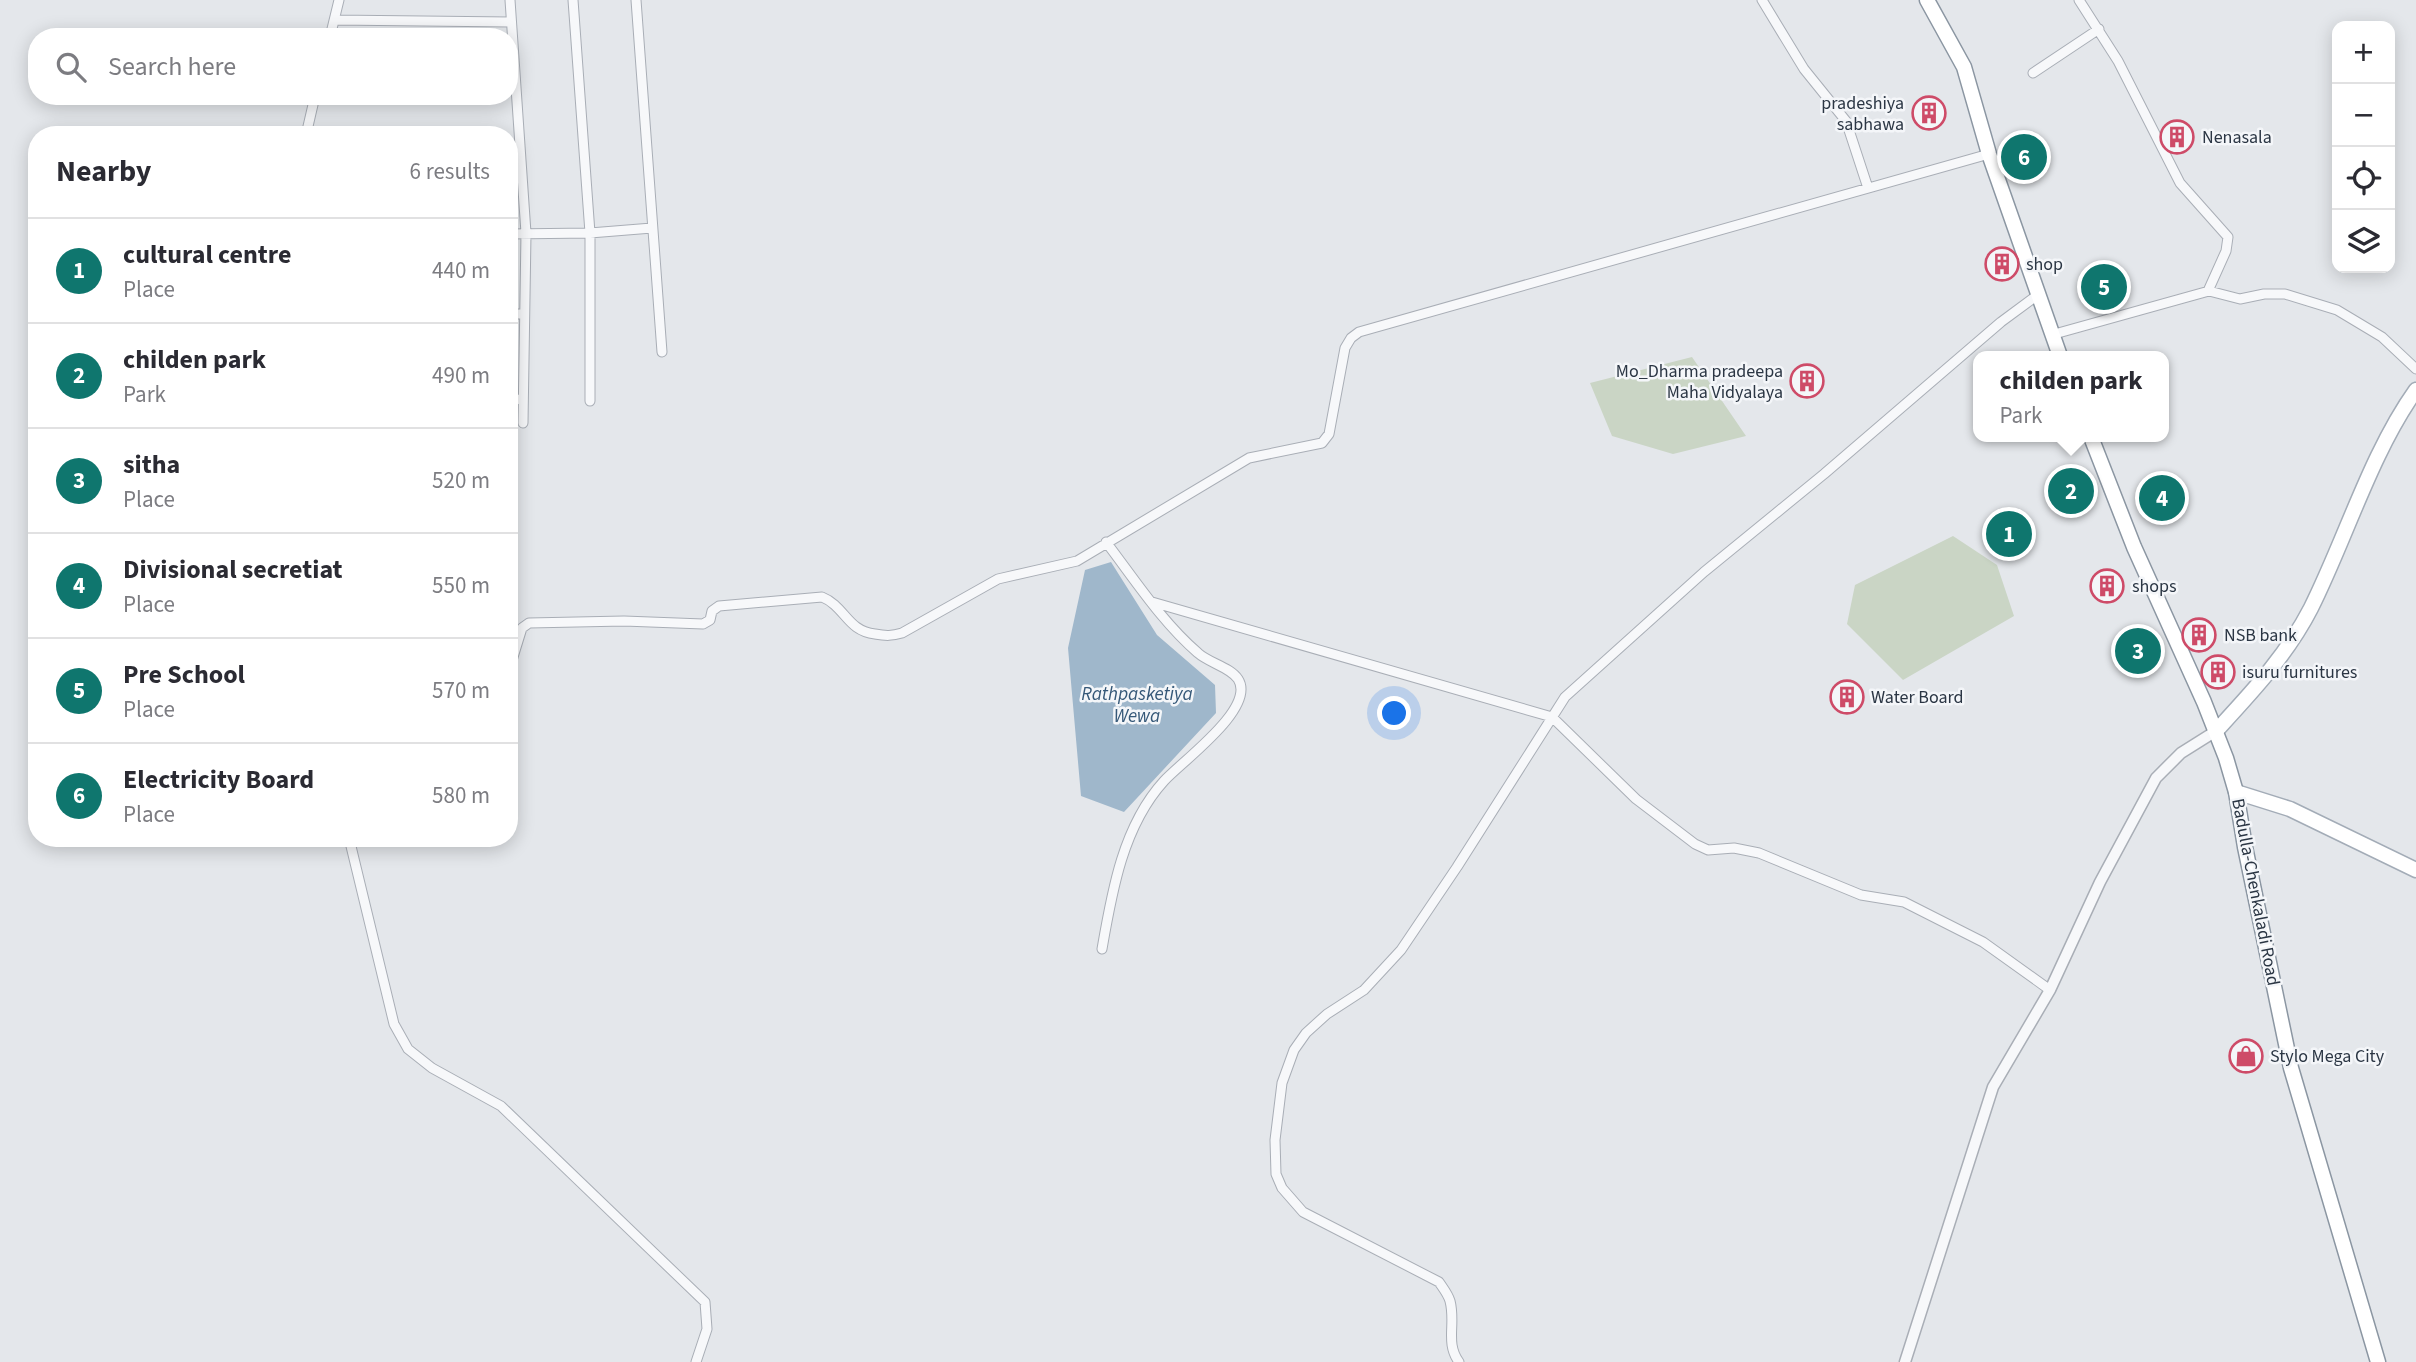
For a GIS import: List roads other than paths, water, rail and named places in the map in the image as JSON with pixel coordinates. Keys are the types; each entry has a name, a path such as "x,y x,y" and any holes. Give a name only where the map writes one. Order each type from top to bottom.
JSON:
{"main road":[{"path":"1928,0 1964,67 1989,154 2058,351"},
{"path":"2216,731 2264,677 2299,629 2390,433 2416,390"},
{"name":"Badulla-Chenkaladi Road","path":"2093,442 2134,547 2216,731 2236,792 2291,1068 2378,1362"},
{"path":"2236,792 2290,809 2416,870"}],"street":[{"path":"333,28 340,0"},
{"path":"510,0 511,28"},
{"path":"573,0 590,233 590,401"},
{"path":"636,0 662,352"},
{"path":"1762,0 1804,69 1846,121 1868,188"},
{"path":"2079,0 2118,61 2180,183 2228,237 2226,251 2208,292"},
{"path":"335,20 511,22"},
{"path":"2033,73 2099,29"},
{"path":"308,126 313,105"},
{"path":"514,105 516,126"},
{"path":"518,143 526,233 523,423"},
{"path":"518,641 522,628 529,623 624,621 704,624 710,620 712,611 719,606 822,597 833,601 851,624 862,633 891,637 999,579 1077,561 1250,458 1322,443 1329,434 1346,348 1350,338 1359,332 1989,154"},
{"path":"518,233 590,233 652,228"},
{"path":"2052,335 2208,292 2240,299 2264,294 2285,294 2337,310 2382,337 2416,369"},
{"path":"1459,1362 1451,1350 1450,1299 1438,1282 1303,1212 1282,1188 1276,1174 1275,1140 1282,1083 1294,1050 1306,1033 1327,1014 1364,990 1401,950 1565,697 1704,572 1824,474 2001,322 2039,294"},
{"path":"518,314 524,314"},
{"path":"518,399 523,400"},
{"path":"1102,949 1113,886 1140,813 1164,781 1220,730 1241,698 1242,687 1237,677 1200,655 1176,631 1107,542"},
{"path":"1152,602 1550,717 1636,799 1695,844 1708,850 1734,848 1759,853 1861,895 1904,902 1983,943 2050,990"},
{"path":"1905,1362 1993,1087 2050,990 2100,882 2156,778 2181,753 2216,731"},
{"path":"351,847 394,1024 408,1049 432,1068 501,1106 705,1302 707,1329 696,1362"}],"water":[{"name":"Rathpasketiya Wewa","path":"1111,562 1157,635 1215,685 1216,713 1124,812 1081,796 1068,648 1085,570"}],"place":[{"name":"pradeshiya sabhawa","path":"1929,113"},
{"name":"Nenasala","path":"2177,137"},
{"name":"Electricity Board","path":"2024,157"},
{"name":"shop","path":"2002,264"},
{"name":"Pre School","path":"2104,287"},
{"name":"Mo_Dharma pradeepa Maha Vidyalaya","path":"1807,381"},
{"name":"childen park","path":"2071,491"},
{"name":"Divisional secretiat","path":"2162,498"},
{"name":"cultural centre","path":"2009,534"},
{"name":"shops","path":"2107,586"},
{"name":"NSB bank","path":"2199,635"},
{"name":"sitha","path":"2138,651"},
{"name":"isuru furnitures","path":"2218,672"},
{"name":"Water Board","path":"1847,697"},
{"name":"Stylo Mega City","path":"2246,1056"}]}
